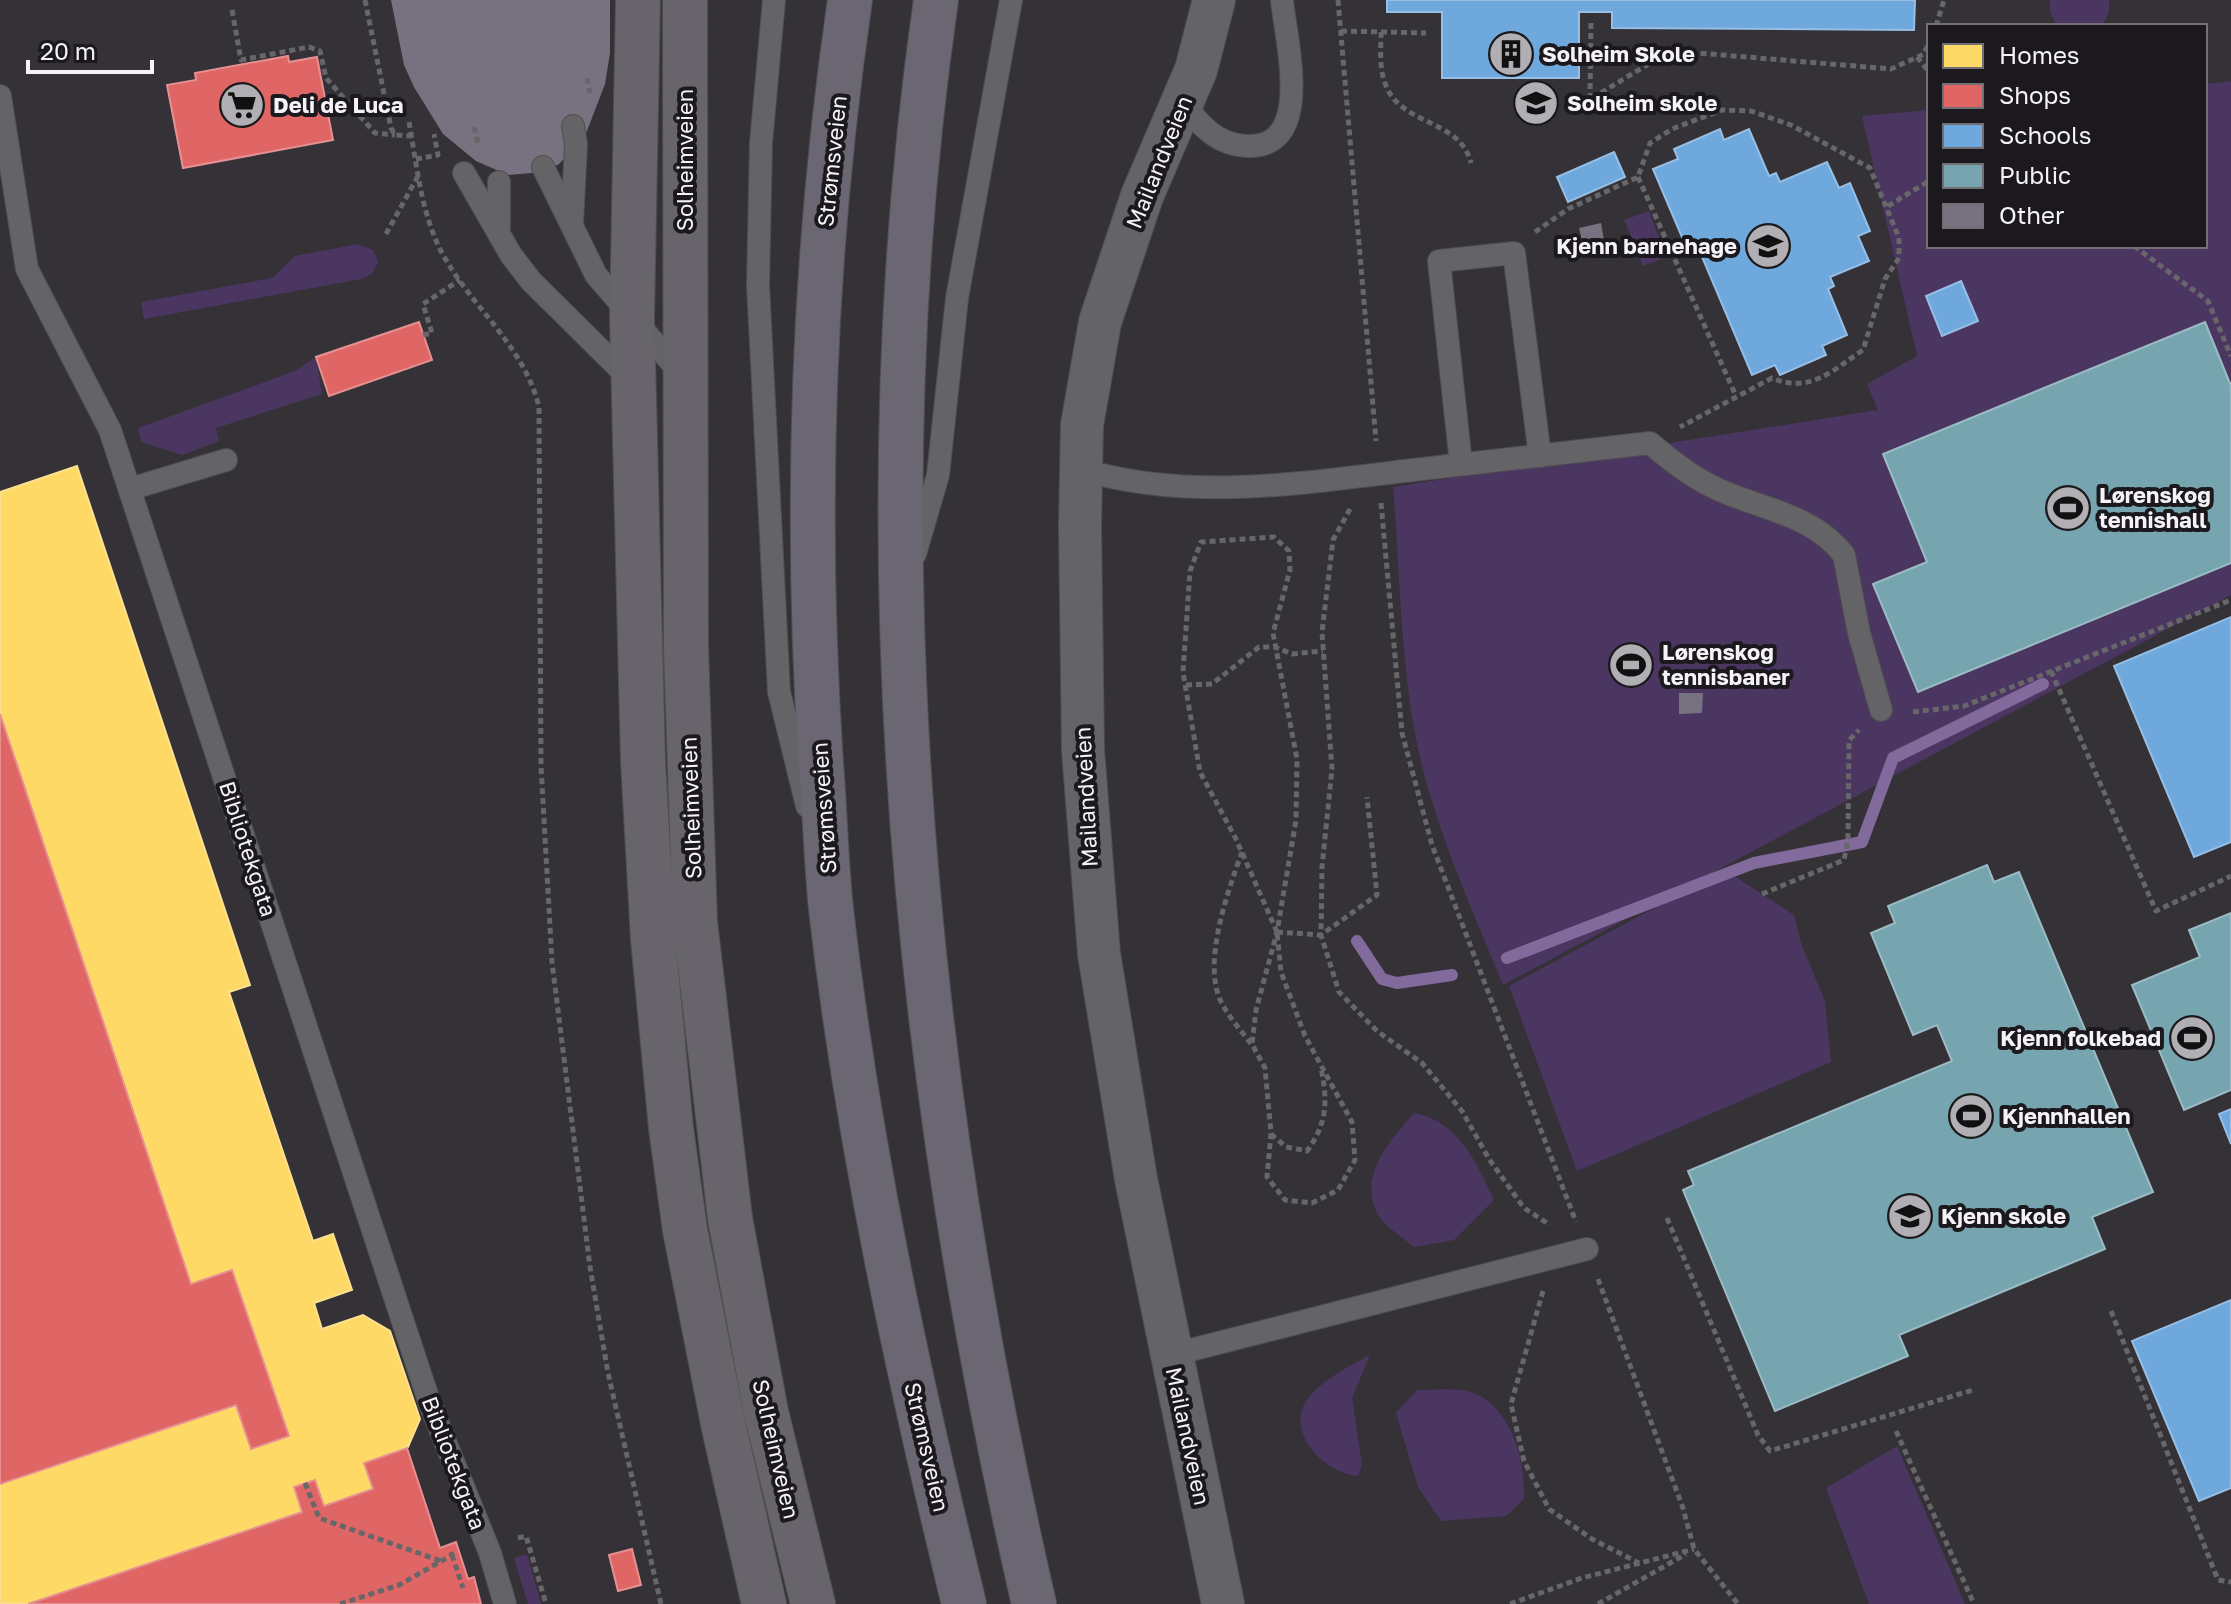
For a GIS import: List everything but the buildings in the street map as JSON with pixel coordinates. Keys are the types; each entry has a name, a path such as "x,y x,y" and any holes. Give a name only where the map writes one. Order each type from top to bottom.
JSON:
{"highway":[{"name":"Strømsveien","path":"850,0 814,353 811,507 816,674 831,907 855,1079 885,1258 964,1604"},
{"path":"936,0 915,194 900,452 904,684 922,939 937,1068 986,1383 1034,1604"}],"main road":[{"name":"Solheimveien","path":"638,0 632,318 645,830 662,1049 685,1230 724,1428 764,1604"},
{"name":"Solheimveien","path":"685,0 684,377 691,835 704,1015 723,1171 746,1309 766,1412 813,1604"}],"street":[{"name":"Mailandveien","path":"1214,0 1183,103 1142,196 1100,322 1085,400 1080,469 1083,750 1090,871 1117,1082 1223,1604"}],"lane":[{"path":"774,0 761,143 758,285 779,692 831,907"},
{"path":"903,597 938,475 957,298 1011,0"},
{"path":"1183,103 1221,141 1262,145 1283,132 1292,108 1282,0"},
{"name":"Bibliotekgata","path":"0,96 27,269 110,430 430,1404 490,1553 505,1604"},
{"path":"572,225 576,144 573,126"},
{"path":"543,167 596,275 684,377"},
{"path":"464,173 499,229 511,255 531,281 634,382"},
{"path":"499,182 499,229"},
{"path":"1461,464 1439,261 1514,253 1540,456"},
{"path":"1080,469 1118,481 1193,488 1378,474 1650,443 1685,473 1729,494 1778,510 1813,528 1844,555 1859,633 1881,710"},
{"path":"130,489 226,460"},
{"path":"1171,1355 1587,1249"}],"path":[{"path":"365,0 395,135"},
{"path":"1338,0 1400,719 1409,770 1432,845 1587,1249 1683,1508 1694,1549 1738,1604"},
{"path":"1937,24 1944,0"},
{"path":"232,10 241,60 309,47 320,51 326,78 375,133 412,136"},
{"path":"1591,19 1587,101 1660,57 1686,52 1891,69 1924,54 1927,47"},
{"path":"1341,31 1426,33"},
{"path":"1381,32 1385,85 1415,116 1459,139 1471,163"},
{"path":"1917,57 1927,70"},
{"path":"1650,443 1772,378 1789,385 1805,385 1863,350 1885,279 1899,258 1899,238 1870,168 1855,157 1791,125 1751,111 1722,110 1672,129 1650,143 1638,177 1736,396"},
{"path":"409,122 426,212 441,251 527,370 539,407 541,766 552,962 590,1267 608,1373 661,1604"},
{"path":"474,127 479,148"},
{"path":"416,159 438,155 434,134"},
{"path":"386,234 419,175"},
{"path":"1514,253 1530,236 1568,209 1638,177"},
{"path":"1888,206 1927,182"},
{"path":"2137,248 2208,301 2231,356"},
{"path":"423,335 432,333 423,304 460,280"},
{"path":"1378,474 1357,496 1333,540 1322,632 1332,769 1322,867 1321,935 1339,992 1377,1031 1422,1063 1462,1111 1489,1159 1524,1208 1587,1249"},
{"path":"1242,852 1223,907 1215,952 1219,997 1265,1068 1271,1133 1267,1177 1285,1200 1312,1203 1338,1190 1355,1160 1352,1122 1305,1036 1281,972 1277,932 1242,852 1200,772 1183,672 1190,571 1201,542 1274,537 1289,551 1290,570 1273,633 1297,759 1296,820 1277,932 1256,1010 1252,1044"},
{"path":"1881,710 1917,712 1964,706 2231,600"},
{"path":"1186,685 1212,684 1259,647 1275,647 1292,654 1323,651"},
{"path":"2051,671 2156,911 2231,876"},
{"path":"1762,894 1844,860 1848,839 1849,740"},
{"path":"1277,932 1321,935 1377,895 1367,797"},
{"path":"1271,1133 1286,1147 1307,1151 1322,1131 1327,1098 1320,1063"},
{"path":"1667,1218 1758,1435 1770,1451 1973,1390"},
{"path":"1587,1249 1546,1283 1511,1404 1524,1461 1549,1509 1592,1539 1639,1563"},
{"path":"2111,1311 2218,1580 2231,1582"},
{"path":"1896,1431 1974,1604"},
{"path":"305,1483 319,1518 441,1561"},
{"path":"448,1543 464,1592"},
{"path":"1510,1604 1694,1549"},
{"path":"1598,1604 1694,1549"},
{"path":"340,1604 399,1585 452,1555"}],"shaded area":[{"path":"2050,0 2109,0 2109,13 2103,24 2056,24 2050,12"},
{"path":"2231,81 2231,595 1503,985 1440,827 1416,738 1402,631 1393,487 1878,410 1867,384 1917,356 1862,116 1927,110 1927,248 2207,248 2207,84"},
{"path":"1649,211 1666,257 1643,266 1624,220"},
{"path":"358,244 373,250 378,262 372,274 361,279 144,319 141,302 272,278 295,256"},
{"path":"316,357 322,394 216,428 219,441 182,455 141,442 138,428 295,371"},
{"path":"1725,870 1794,915 1802,946 1825,1001 1831,1062 1577,1171 1509,986"},
{"path":"1414,1113 1429,1117 1454,1134 1473,1158 1494,1200 1454,1240 1414,1247 1380,1218 1372,1199 1372,1185 1374,1171 1387,1146"},
{"path":"1370,1355 1352,1398 1362,1464 1358,1476 1333,1468 1311,1448 1304,1436 1302,1410 1322,1384"},
{"path":"1454,1389 1474,1393 1487,1400 1507,1423 1519,1453 1524,1499 1506,1516 1441,1521 1418,1487 1396,1413 1417,1390"},
{"path":"1897,1446 1965,1604 1869,1604 1826,1488"},
{"path":"527,1554 541,1604 528,1604 514,1558"}],"waterway":[{"path":"1507,958 1754,863 1862,842 1893,758 2043,684"},
{"path":"1357,941 1382,979 1397,983 1452,975"}],"place":[{"name":"Solheim Skole","path":"1511,54"},
{"name":"Solheim skole","path":"1536,103"},
{"name":"Deli de Luca","path":"242,105"},
{"name":"Kjenn barnehage","path":"1768,246"},
{"name":"Lørenskog tennishall","path":"2068,508"},
{"name":"Lørenskog tennisbaner","path":"1631,665"},
{"name":"Kjenn folkebad","path":"2192,1038"},
{"name":"Kjennhallen","path":"1971,1116"},
{"name":"Kjenn skole","path":"1910,1216"}]}
